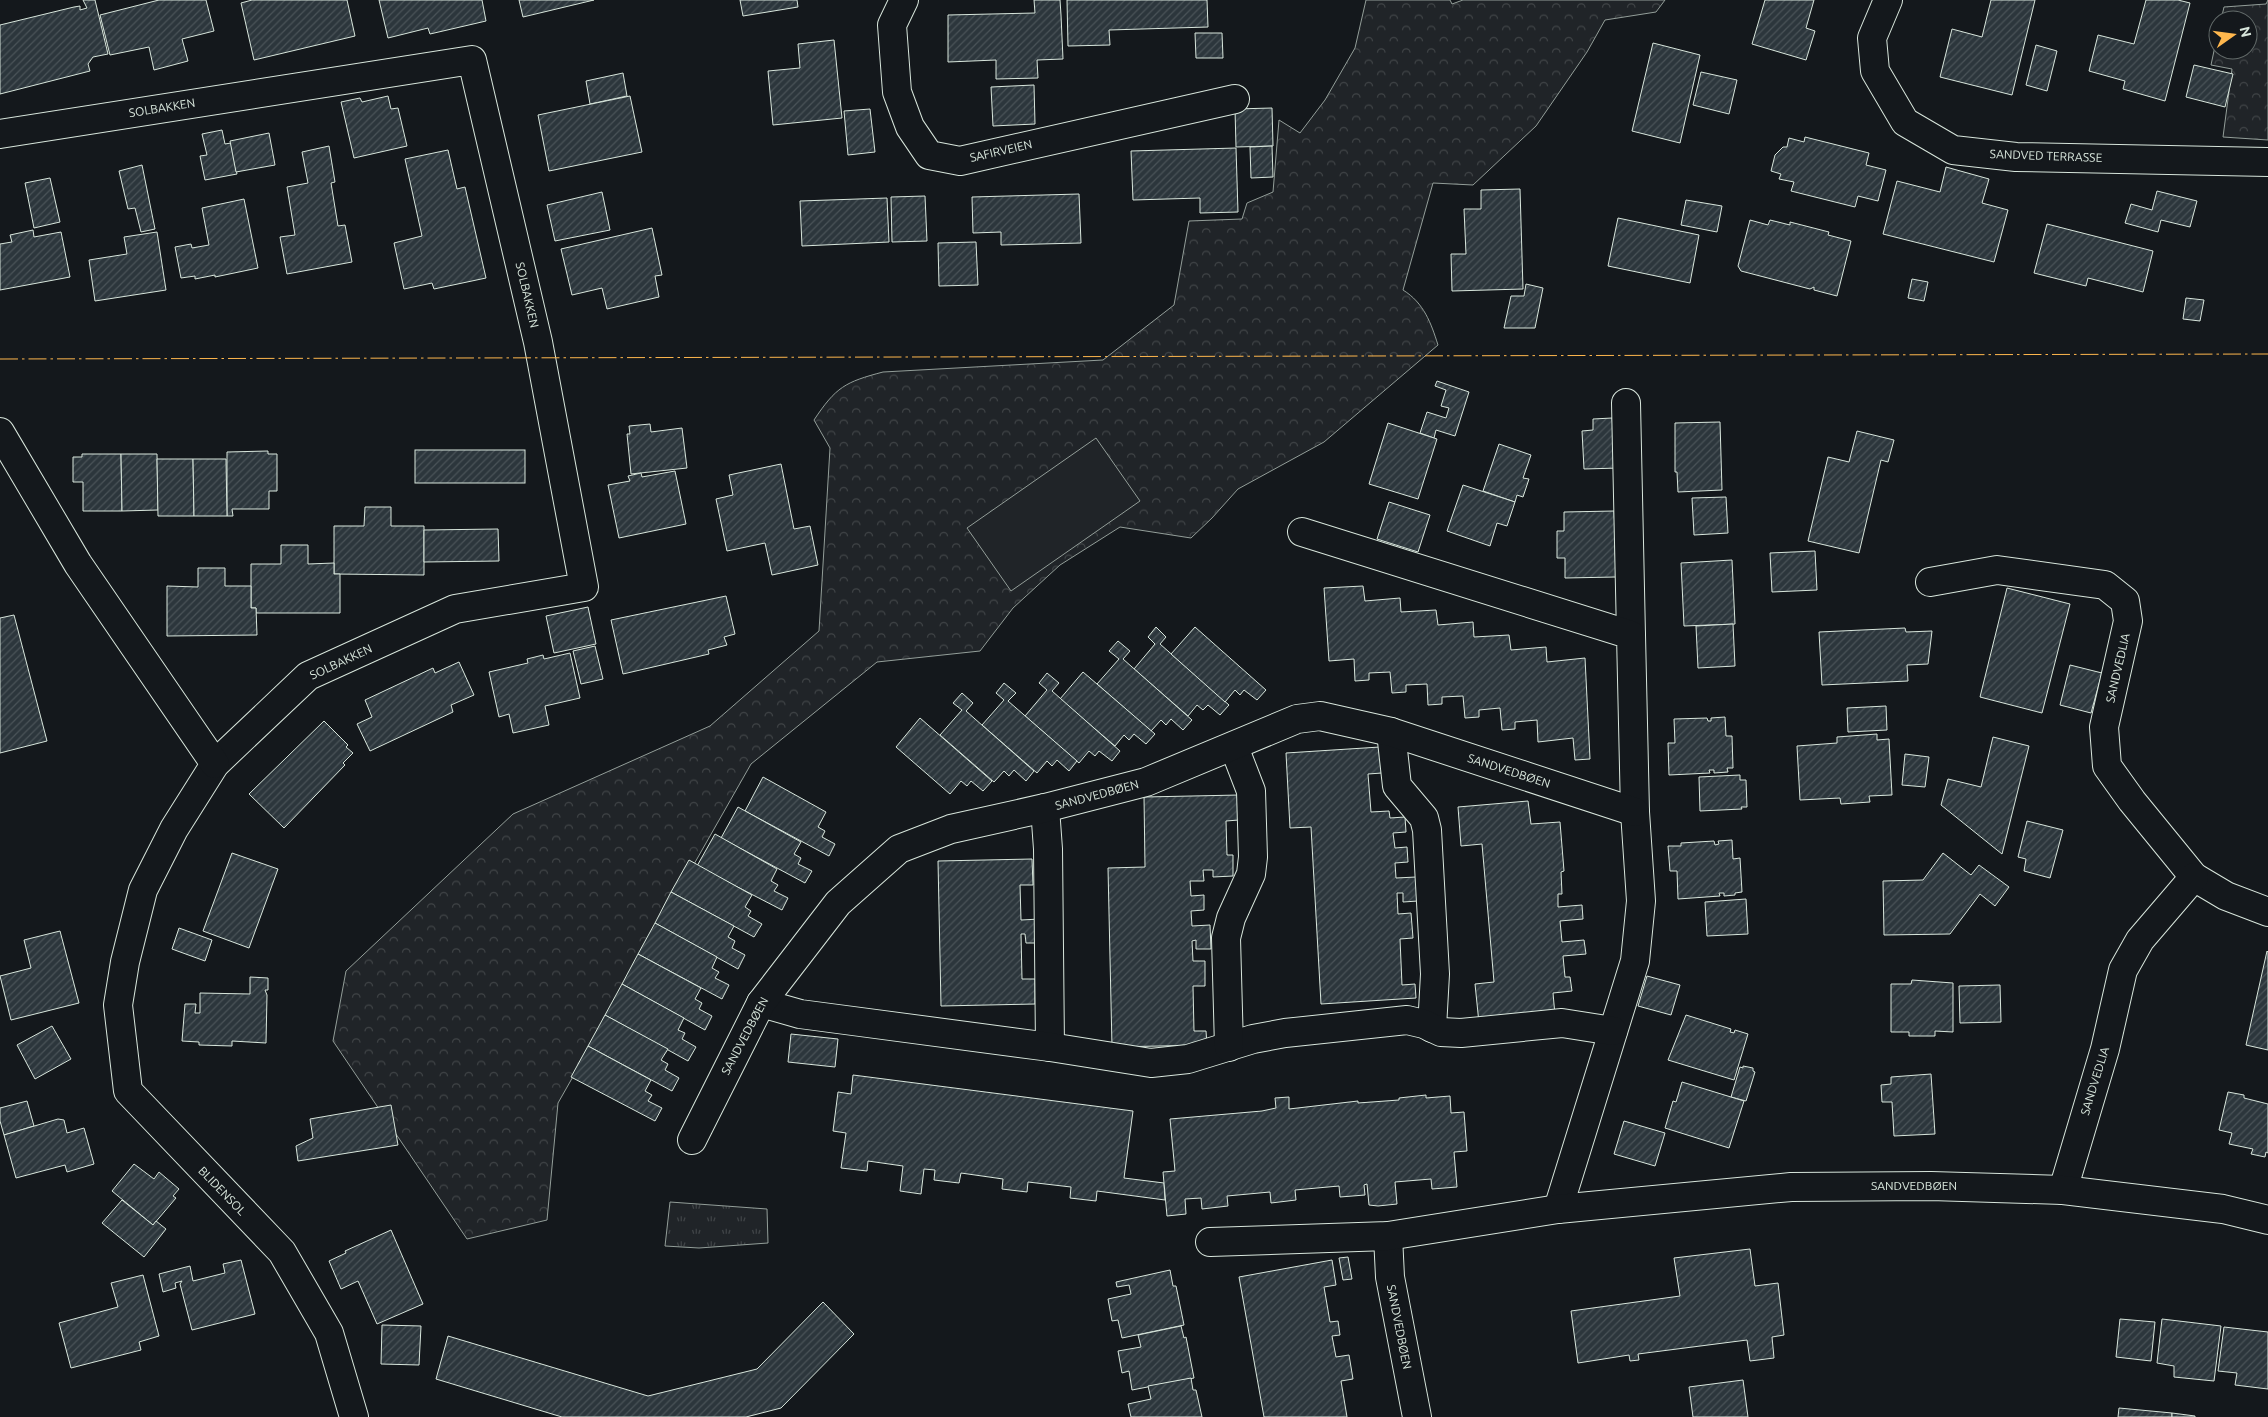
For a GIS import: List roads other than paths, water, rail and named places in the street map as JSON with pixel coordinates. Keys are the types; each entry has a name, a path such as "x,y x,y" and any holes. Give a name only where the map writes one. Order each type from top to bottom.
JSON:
{"street":[{"name":"SAFIRVEIEN","path":"904,0 892,25 897,92 910,127 929,155 960,161 1235,99"},
{"name":"SANDVED TERRASSE","path":"1888,0 1872,38 1876,71 1905,122 1954,150 2016,156 2268,162"},
{"name":"SOLBAKKEN","path":"0,134 472,60 538,342 584,587 455,609 308,676 215,764 174,829 143,890 125,962"},
{"path":"1558,1209 1636,953 1641,900 1635,812 1626,403"},
{"path":"0,432 78,564 215,764"},
{"path":"1302,532 1631,635"},
{"name":"SANDVEDLIA","path":"1930,582 1998,570 2105,585 2125,601 2128,621 2104,727 2107,766 2132,801 2194,877 2226,896 2268,912"},
{"name":"SANDVEDBØEN","path":"692,1140 761,1003 838,903 899,850 951,829 1045,808 1146,782 1234,747 1297,718 1320,716 1390,732 1635,812"},
{"path":"1390,732 1397,786 1424,818 1427,830 1435,974 1432,1028"},
{"path":"1229,1047 1226,938 1231,918 1251,874 1253,850 1251,791 1234,747"},
{"path":"1045,808 1048,849 1050,1047"},
{"name":"SANDVEDLIA","path":"2063,1190 2105,1049 2123,970 2140,940 2194,877"},
{"name":"BLIDENSOL","path":"125,962 118,1005 128,1091 282,1252 329,1333 354,1417"},
{"path":"761,1003 800,1014 1050,1047 1151,1063 1188,1059 1253,1039 1285,1033 1407,1020 1441,1032 1461,1033 1562,1023 1613,1031"},
{"name":"SANDVEDBØEN","path":"1210,1242 1388,1236 1558,1209 1791,1187 1931,1186 2063,1190 2223,1209 2268,1220"},
{"name":"SANDVEDBØEN","path":"1388,1236 1390,1277 1416,1417"}]}
